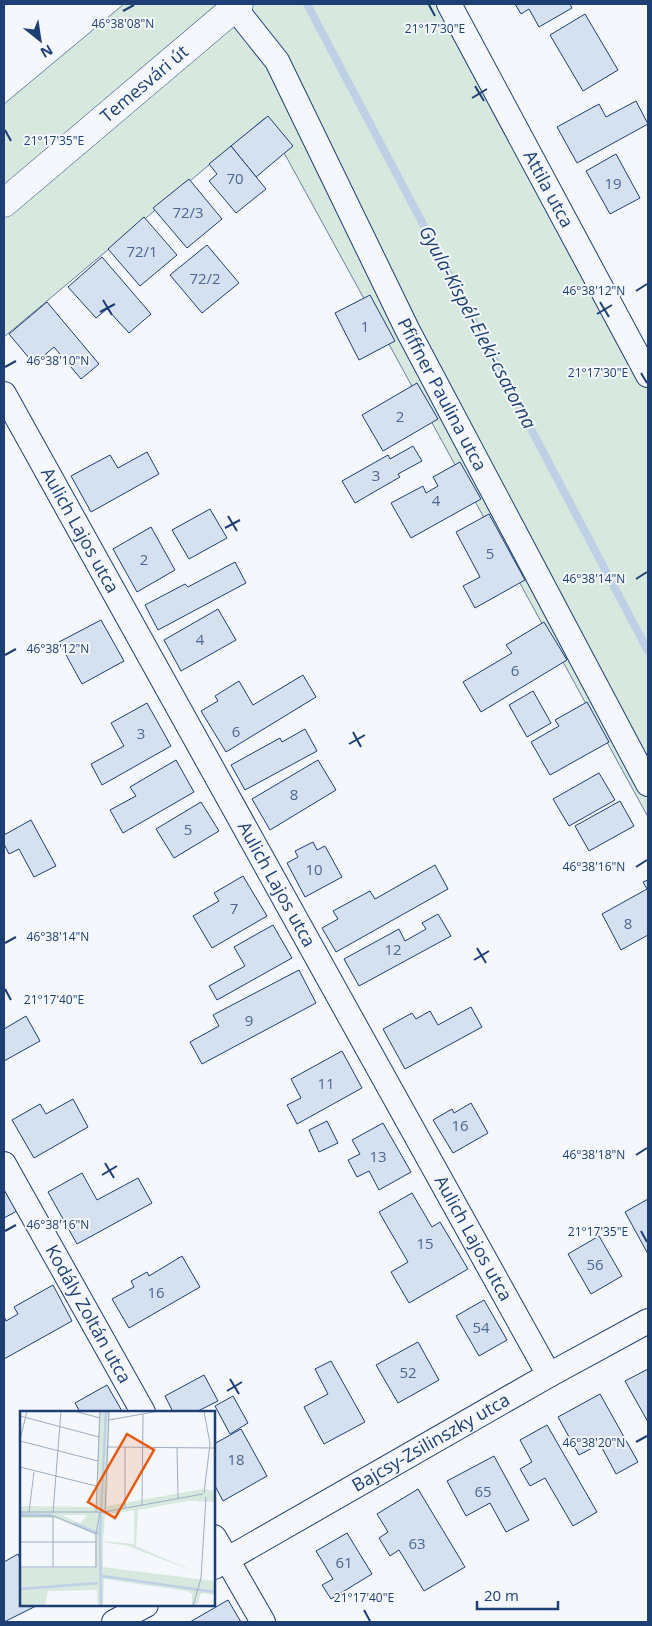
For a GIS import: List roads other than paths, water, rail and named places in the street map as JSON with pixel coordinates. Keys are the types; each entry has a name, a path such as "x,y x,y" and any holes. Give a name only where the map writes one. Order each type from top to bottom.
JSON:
{"street":[{"name":"Attila utca","path":"449,4 648,372"},
{"name":"Temesvári út","path":"4,203 237,5"},
{"name":"Pfiffner Paulina utca","path":"237,5 277,60 407,329 648,784"},
{"name":"Aulich Lajos utca","path":"4,394 549,1375"},
{"name":"Kodály Zoltán utca","path":"4,1164 142,1411"},
{"name":"Bajcsy-Zsilinszky utca","path":"220,1563 549,1375 648,1321"},
{"path":"215,1540 220,1563 263,1622"},
{"path":"114,1622 144,1606"}],"waterway":[{"name":"Gyula-Kispél-Eleki-csatorna","path":"307,4 648,651"}]}
